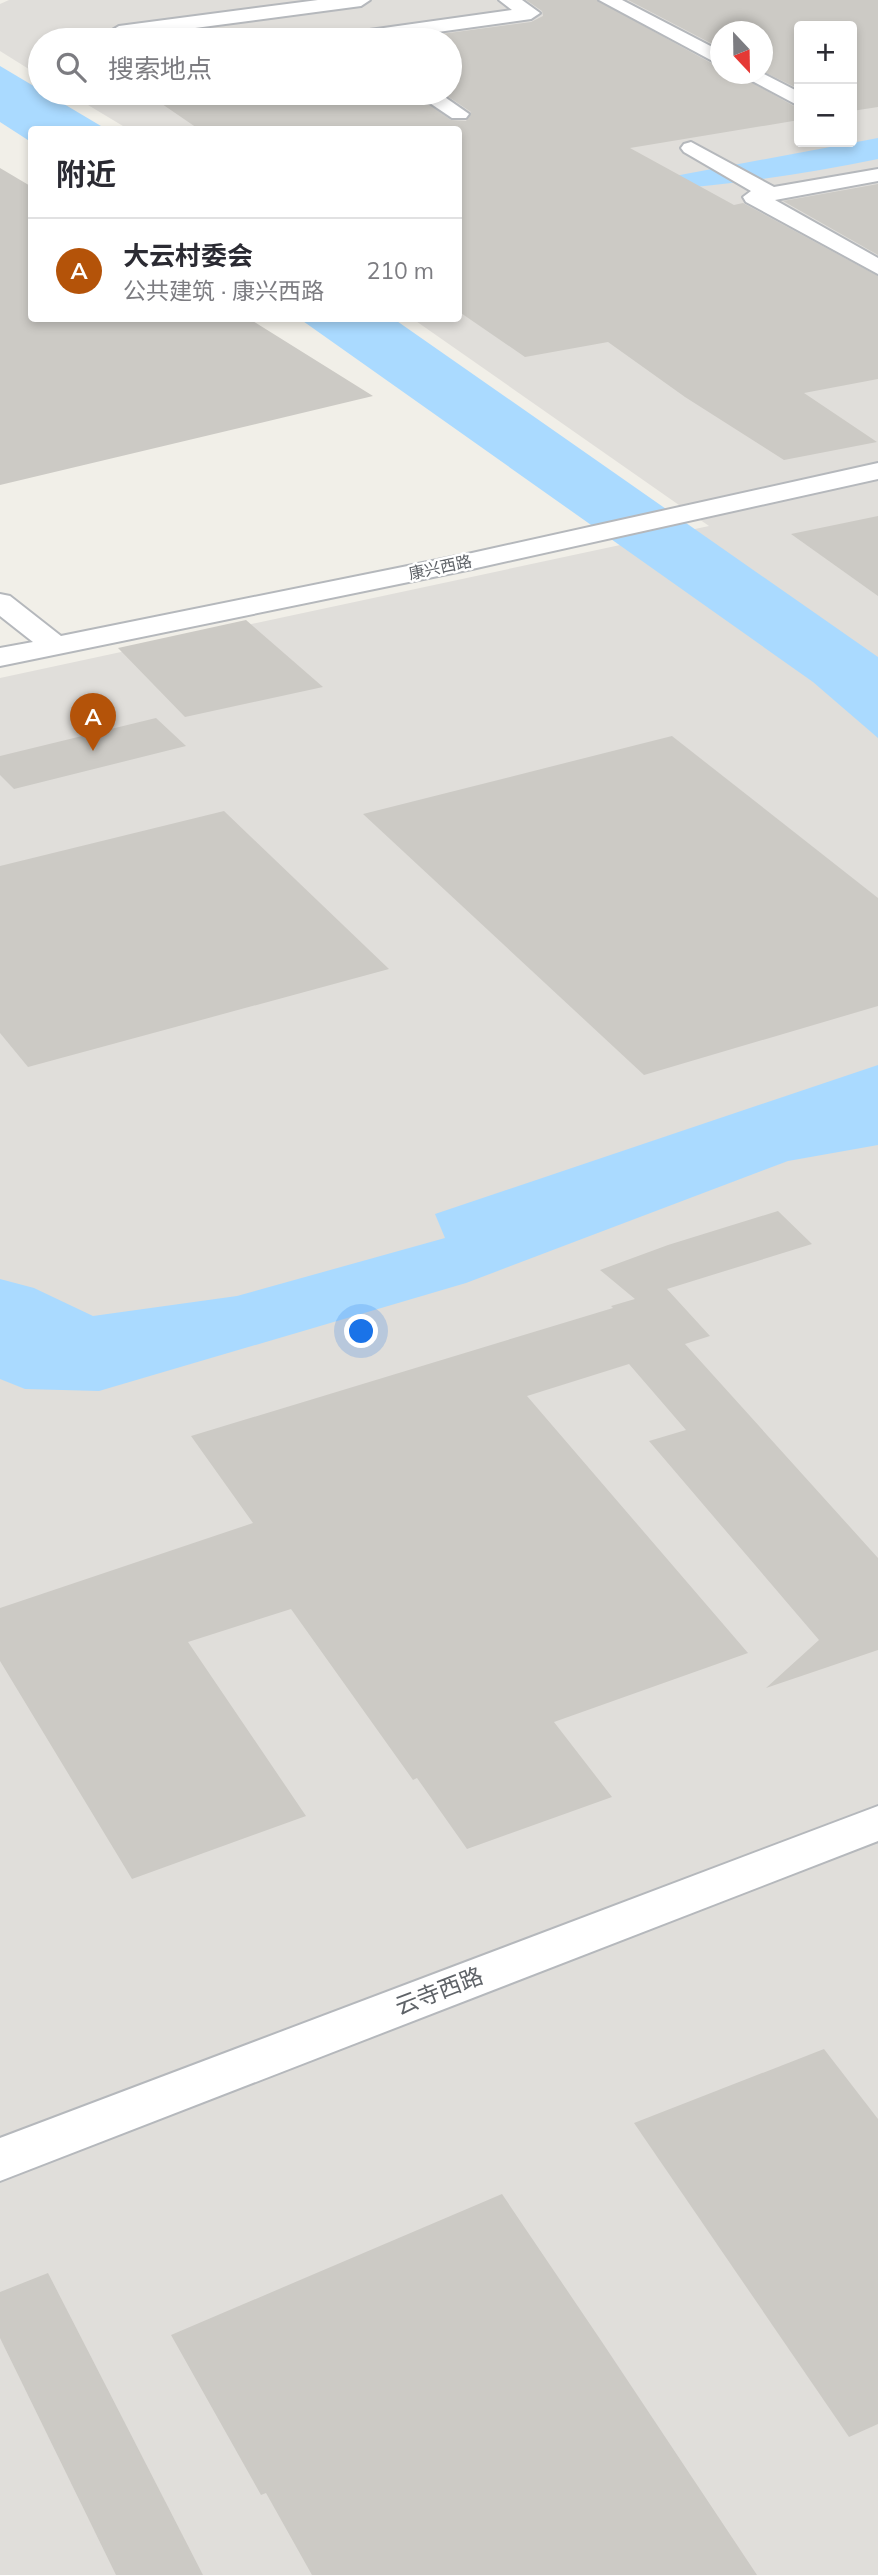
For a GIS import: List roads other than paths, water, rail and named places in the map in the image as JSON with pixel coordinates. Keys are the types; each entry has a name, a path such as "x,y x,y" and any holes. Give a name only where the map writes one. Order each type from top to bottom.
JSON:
{"street":[{"path":"149,28 361,0"},
{"path":"426,28 531,13 508,0"},
{"path":"608,0 710,54"},
{"path":"292,9 323,28"},
{"path":"768,84 794,97"},
{"path":"444,105 459,114"},
{"path":"691,148 771,194"},
{"path":"878,175 754,197 878,267"},
{"name":"康兴西路","path":"0,657 472,561 878,471"},
{"path":"0,602 55,645"},
{"name":"云寺西路","path":"0,2160 878,1823"}],"water":[{"path":"0,66 28,83 28,105 66,105 101,126 28,126 28,140 0,122"},
{"path":"878,138 878,159 716,185 552,199 830,147 857,147 857,142"},
{"path":"304,322 398,322 878,657 878,738 813,682"},
{"path":"878,1065 878,1145 788,1161 466,1283 99,1391 25,1389 0,1379 0,1279 34,1288 93,1316 237,1296 445,1238 435,1214"}],"place":[{"name":"大云村委会","path":"93,751"}]}
